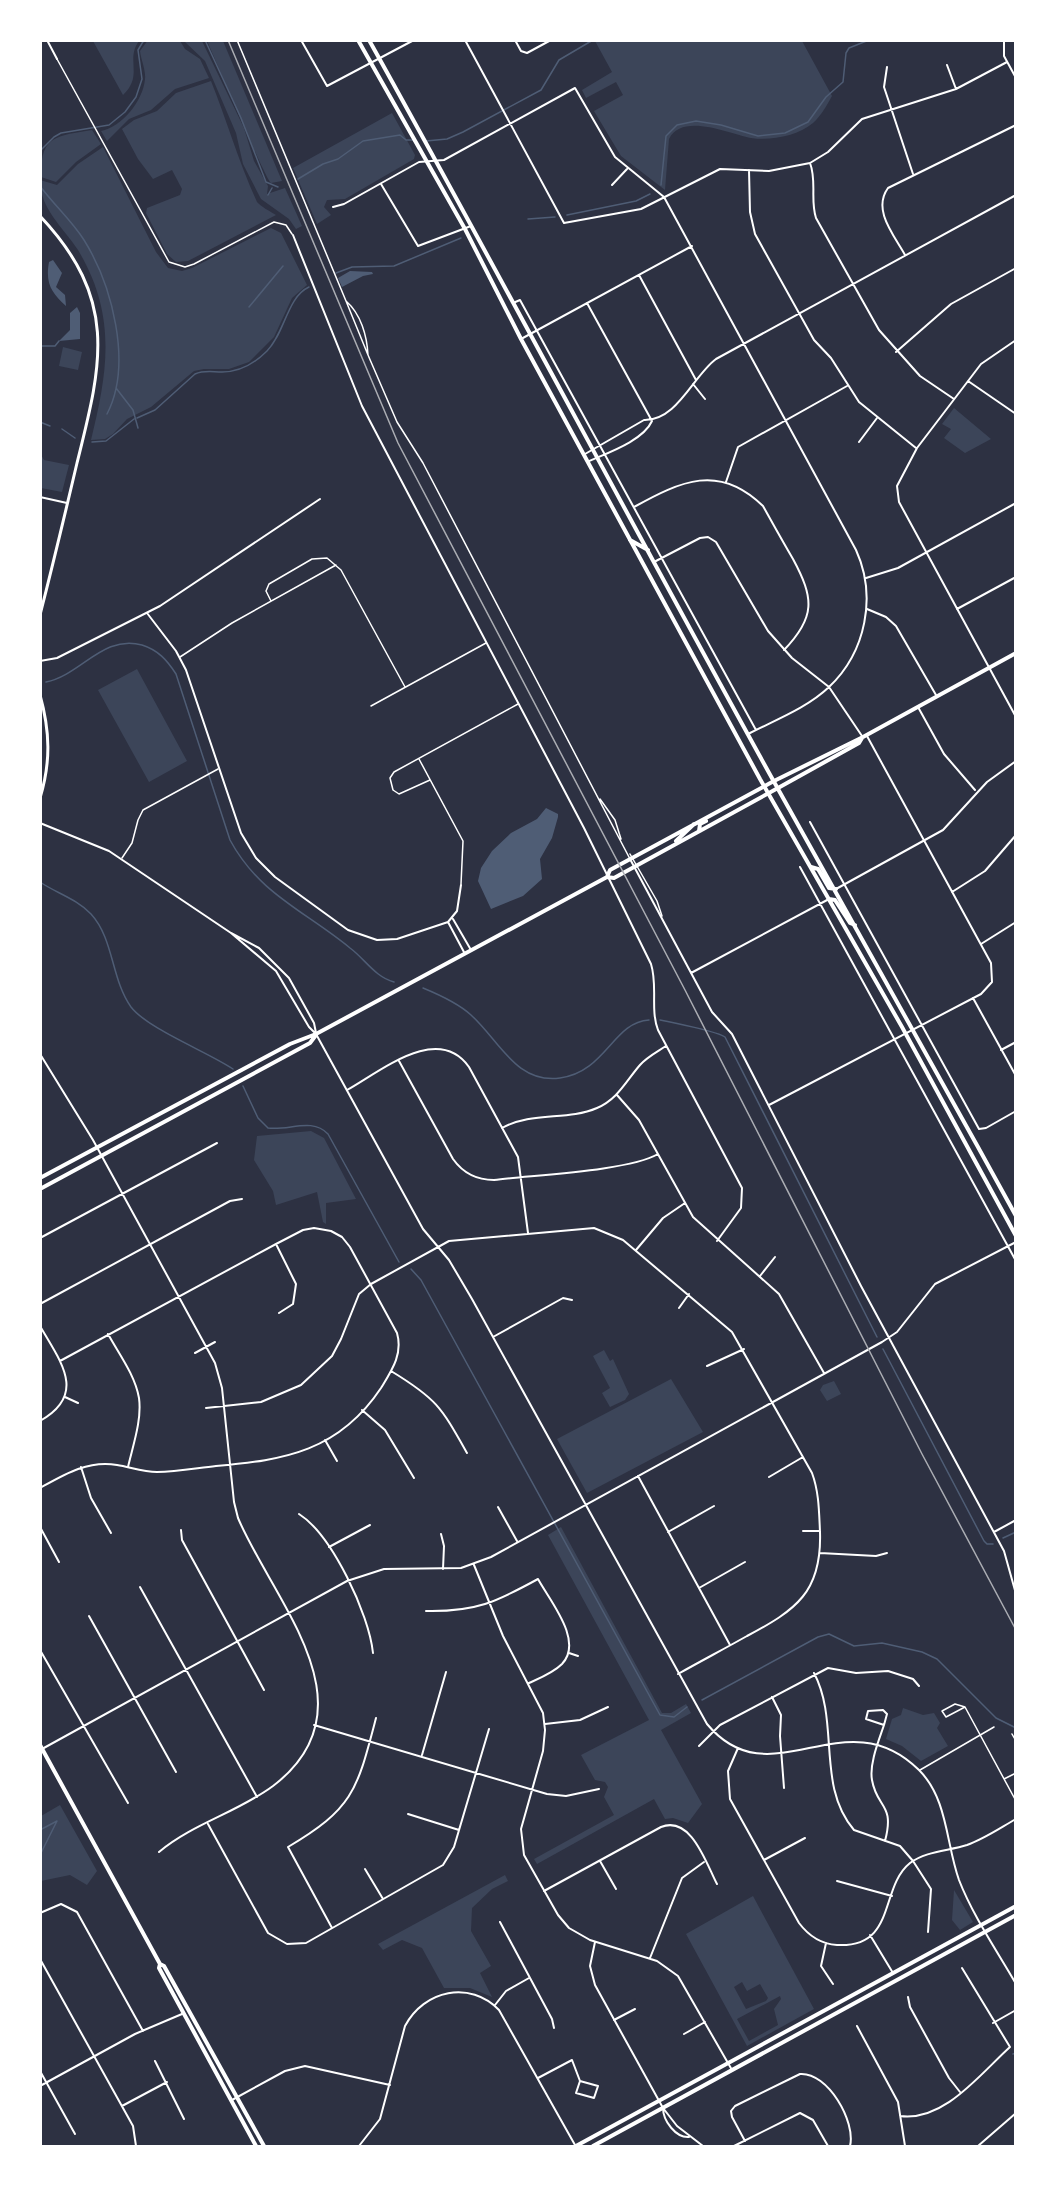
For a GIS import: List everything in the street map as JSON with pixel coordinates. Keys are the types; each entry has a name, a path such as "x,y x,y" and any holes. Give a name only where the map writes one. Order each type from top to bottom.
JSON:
{"main road":[{"path":"358,40 465,229 587,462 764,786 905,1033 1016,1236"},
{"path":"369,40 473,225 513,303 748,734 1016,1216"},
{"path":"630,540 648,550"},
{"path":"40,1178 307,1036 316,1034 606,877 610,870 716,812 865,736 1016,654"},
{"path":"606,877 614,878 859,743 865,736"},
{"path":"699,831 700,824 716,812"},
{"path":"669,848 694,824"},
{"path":"810,867 818,869 829,888 836,889"},
{"path":"829,899 835,900 850,923 856,925"},
{"path":"40,1188 310,1043 316,1034"},
{"path":"249,1076 250,1070 258,1062"},
{"path":"41,1748 264,2146"},
{"path":"576,2146 1016,1906"},
{"path":"593,2146 1016,1915"},
{"path":"160,1964 159,1968 182,2014 256,2146"}],"street":[{"path":"47,40 57,59"},
{"path":"301,40 327,86 414,40"},
{"path":"465,40 564,223 630,212 713,171 727,168 780,170 810,163 828,152 856,122 956,89 1007,62"},
{"path":"515,40 521,51 527,53 551,40"},
{"path":"1004,40 1007,62 1016,78"},
{"path":"947,65 956,89"},
{"path":"887,67 884,87 913,174"},
{"path":"333,207 344,204 426,161 444,160 575,88 610,150 627,169 664,197 856,550 865,578 867,609 856,647 845,668 829,687 806,703 748,734"},
{"path":"905,255 884,216 882,201 888,188 1016,125"},
{"path":"810,163 814,180 814,212 872,320 896,352 920,376 954,399"},
{"path":"612,185 627,169"},
{"path":"749,170 750,212 755,234 814,340 831,358 847,386 877,418 917,448"},
{"path":"381,183 416,244 421,245 473,225"},
{"path":"587,462 605,455 649,428 652,421 669,410 710,364 1016,195"},
{"path":"40,216 62,241 82,274 91,298 98,336 98,376 40,615"},
{"path":"293,235 353,387 519,704 651,964 655,982 654,1019 666,1046 742,1188 741,1208 717,1241"},
{"path":"521,339 692,246"},
{"path":"896,352 951,304 1016,268"},
{"path":"639,275 696,380"},
{"path":"513,303 520,300 756,730"},
{"path":"587,303 652,421"},
{"path":"1016,340 985,359 954,399 917,448 899,481 897,494 926,553 1016,717"},
{"path":"968,381 1016,414"},
{"path":"693,384 705,399"},
{"path":"726,482 738,447 847,386"},
{"path":"859,442 877,418"},
{"path":"584,455 644,420 652,421"},
{"path":"634,507 685,482 708,480 726,482 743,489 763,506 807,588 809,603 805,623 784,650"},
{"path":"40,497 68,504"},
{"path":"40,661 57,658 147,613 320,499"},
{"path":"865,578 887,573 1016,503"},
{"path":"654,562 700,538 708,537 716,542 760,620 784,650 829,687 865,736 993,967 989,987 973,998 914,1030 894,1037 769,1105"},
{"path":"957,609 1016,577"},
{"path":"867,609 886,617 896,626 937,697"},
{"path":"147,613 180,657 237,824 256,858 275,877 348,930 366,938 388,940 448,922 453,918 459,903 461,885"},
{"path":"40,695 49,736 48,769 40,798"},
{"path":"918,706 944,754 976,791"},
{"path":"836,889 924,841 949,824 976,791 1016,761"},
{"path":"810,822 979,1129 986,1128 1016,1111"},
{"path":"40,823 98,846 122,859 231,933 276,971 309,1027 316,1034 423,1229 454,1268 678,1674 713,1731 738,1748 764,1755 781,1754 848,1741 878,1745 900,1755 919,1770 938,1800 960,1882 1016,1984"},
{"path":"952,892 984,871 1016,836"},
{"path":"632,858 712,1012 732,1034 861,1286 1008,1560 1016,1594"},
{"path":"800,867 1016,1261"},
{"path":"691,973 829,899"},
{"path":"453,918 471,950"},
{"path":"448,922 465,954"},
{"path":"981,944 1016,922"},
{"path":"231,933 260,948 280,967 299,994 314,1023 316,1034"},
{"path":"973,998 1016,1076"},
{"path":"1001,1050 1016,1042"},
{"path":"502,1128 528,1118 589,1111 617,1095 646,1059 666,1046"},
{"path":"347,1090 399,1061 428,1048 445,1049 458,1055 469,1067 518,1157 528,1233"},
{"path":"40,1054 97,1147 218,1372 238,1518 314,1666 318,1699 314,1725 303,1753 290,1770 257,1797 159,1852"},
{"path":"399,1061 453,1160 461,1169 474,1177 488,1180 640,1162 658,1154"},
{"path":"617,1095 635,1113 696,1222 784,1301 824,1374"},
{"path":"40,1238 216,1143"},
{"path":"40,1304 230,1201 242,1199"},
{"path":"636,1250 663,1218 685,1203"},
{"path":"206,1408 273,1398 309,1379 332,1356 345,1330 355,1299 370,1284 437,1247 457,1239 594,1228 617,1236 725,1324 744,1349 803,1457 815,1481 819,1500 820,1553 813,1581 797,1605 782,1617 678,1674"},
{"path":"40,1488 81,1467 103,1464 158,1472 281,1459 304,1452 325,1440 362,1410 377,1393 398,1356 399,1339 350,1247 331,1231 307,1229 60,1361"},
{"path":"41,1748 347,1581 384,1569 443,1569 474,1565 878,1345 890,1337 935,1284 1016,1242"},
{"path":"276,1244 296,1287 292,1304 279,1313"},
{"path":"759,1277 775,1257"},
{"path":"679,1308 689,1294"},
{"path":"493,1337 563,1299 572,1300"},
{"path":"40,1326 67,1378 65,1397 54,1412 40,1421"},
{"path":"108,1334 133,1380 139,1398 139,1413 128,1467"},
{"path":"195,1353 215,1342"},
{"path":"707,1366 744,1349"},
{"path":"391,1371 426,1393 440,1407 467,1453"},
{"path":"65,1397 78,1403"},
{"path":"362,1410 385,1431 414,1478"},
{"path":"325,1440 337,1461"},
{"path":"769,1477 803,1457"},
{"path":"81,1467 91,1498 111,1533"},
{"path":"638,1476 730,1646"},
{"path":"668,1532 714,1506"},
{"path":"498,1507 518,1542"},
{"path":"299,1514 316,1527 329,1547 363,1612 373,1653"},
{"path":"993,1532 1016,1520"},
{"path":"329,1547 370,1525"},
{"path":"40,1527 59,1562"},
{"path":"181,1530 182,1540 264,1690"},
{"path":"803,1531 820,1530"},
{"path":"441,1534 444,1546 443,1569"},
{"path":"820,1553 876,1556 887,1553"},
{"path":"699,1588 745,1563"},
{"path":"474,1565 503,1636 541,1708 544,1724 543,1751 522,1820 521,1837 524,1855 544,1892 569,1928 595,1942 650,1958 663,1964 678,1976 732,2070"},
{"path":"426,1611 463,1611 490,1603 538,1579 568,1633 568,1653 557,1668 529,1683"},
{"path":"140,1587 257,1797"},
{"path":"89,1616 176,1772"},
{"path":"40,1650 128,1803"},
{"path":"568,1653 578,1656"},
{"path":"699,1746 713,1731 772,1696 828,1668 856,1673 888,1671 913,1679 919,1686"},
{"path":"421,1756 446,1672"},
{"path":"814,1674 823,1692 834,1793 850,1826 861,1834 900,1846 913,1862 931,1889 928,1932"},
{"path":"772,1696 781,1715 784,1788"},
{"path":"544,1724 580,1720 608,1707"},
{"path":"884,1725 867,1720 867,1712 885,1711 887,1716 878,1745 872,1780 889,1817 885,1841"},
{"path":"332,1928 288,1847 326,1824 344,1805 357,1783 376,1718"},
{"path":"314,1725 532,1790 566,1796 599,1789"},
{"path":"208,1824 266,1929 273,1938 284,1944 300,1944 442,1865 451,1854 489,1729"},
{"path":"738,1748 728,1771 728,1792 799,1923 809,1934 825,1943 846,1945 870,1935 884,1920 899,1875 913,1862 928,1854 974,1842 1016,1819"},
{"path":"408,1814 459,1830"},
{"path":"544,1892 671,1825 687,1832 717,1884"},
{"path":"764,1860 805,1838"},
{"path":"600,1861 616,1889"},
{"path":"650,1958 682,1878 705,1862"},
{"path":"365,1869 383,1899"},
{"path":"837,1881 892,1896"},
{"path":"40,1912 53,1905 66,1905 78,1913 142,2031"},
{"path":"500,1922 552,2019 554,2028"},
{"path":"870,1935 893,1973"},
{"path":"595,1942 591,1973 614,2020 663,2108 663,2114 674,2130 684,2138 689,2137 703,2146"},
{"path":"825,1943 821,1966 832,1984"},
{"path":"282,1949 284,1944"},
{"path":"40,1959 133,2126 136,2146"},
{"path":"900,2116 910,2118 934,2111 960,2092 1010,2047 993,2023 962,1968"},
{"path":"495,2005 506,1991 530,1977"},
{"path":"359,2146 380,2119 405,2026 420,2006 437,1996 459,1992 475,1994 495,2005 505,2017 576,2146"},
{"path":"908,1997 910,2007 949,2078 960,2092"},
{"path":"614,2020 635,2009"},
{"path":"993,2023 1016,2010"},
{"path":"40,2086 142,2031 189,2011"},
{"path":"684,2034 705,2022"},
{"path":"857,2026 895,2094 905,2146"},
{"path":"538,2078 572,2060 580,2080 576,2093 594,2098 598,2086 580,2080"},
{"path":"155,2061 184,2119"},
{"path":"231,2100 285,2071 305,2066 390,2085"},
{"path":"40,2071 75,2134"},
{"path":"745,2141 732,2117 731,2111 735,2106 800,2074 812,2074 826,2085 850,2125 850,2146"},
{"path":"122,2106 166,2082"},
{"path":"978,2146 1016,2113"},
{"path":"734,2146 793,2115 804,2114 813,2120 828,2146"}],"lane":[{"path":"237,40 397,422 423,463 597,796 632,858"},
{"path":"57,59 164,257 176,266 194,264 274,222 286,225 293,235"},
{"path":"271,601 266,591 269,584 312,559 327,558 336,565 405,687"},
{"path":"180,657 271,601 336,565"},
{"path":"371,706 487,643"},
{"path":"430,780 399,794 390,784 394,772 519,704"},
{"path":"418,758 463,841 461,885"},
{"path":"122,859 132,843 143,810 219,769"},
{"path":"597,796 610,810 619,828 621,839"},
{"path":"965,1707 946,1717 942,1710 955,1704 965,1707 1016,1801"},
{"path":"919,1770 994,1727"},
{"path":"1012,1734 1016,1741"},
{"path":"1004,1779 1016,1773"}],"shaded area":[{"path":"148,40 180,41 185,49 200,59 209,78 175,89 151,110 129,119 107,141 101,131 109,129 124,119 140,96 145,76 140,51"},
{"path":"93,41 139,41 135,48 132,81 123,95"},
{"path":"184,41 202,41 244,128 254,161 268,186 267,194 285,188 302,226 296,229 289,219 261,199 243,164 236,133 205,61"},
{"path":"207,41 223,41 282,181 271,183 267,176"},
{"path":"595,41 802,41 832,96 816,120 807,128 792,134 767,139 751,138 707,127 684,127 675,131 669,139 665,190 621,156 594,111 623,95 616,82 586,98 582,90 612,72"},
{"path":"211,81 257,202 276,215 188,261 176,262 167,254 146,213 147,208 180,195 182,189 172,170 153,179 138,159 122,129 134,120 157,111 176,93"},
{"path":"392,113 415,155 414,159 345,199 327,200 324,207 331,215 317,224 293,168"},
{"path":"92,130 101,144 76,162 56,182 41,177 41,163 47,145 60,136"},
{"path":"103,147 156,252 168,268 182,271 192,268 271,228 281,233 307,285 292,298 274,337 249,362 229,369 194,371 151,407 127,419 113,434 105,439 91,440 105,367 104,320 99,297 90,274 78,250 48,209 40,180 57,185 78,164"},
{"path":"53,260 62,273 56,287 65,295 66,306 53,292 49,282 49,262"},
{"path":"350,271 372,272 373,274 363,276 342,287 338,278"},
{"path":"77,307 80,313 80,339 59,341 70,330 70,313"},
{"path":"63,347 82,352 78,370 59,366"},
{"path":"954,408 991,439 965,453 944,438 951,429 942,424"},
{"path":"40,453 44,460 69,465 62,492 41,488"},
{"path":"137,669 187,761 149,782 98,690"},
{"path":"546,808 558,814 558,817 552,838 540,859 542,879 523,896 491,909 478,881 481,868 492,851 511,833 537,819"},
{"path":"311,1131 324,1138 356,1199 326,1203 326,1224 323,1222 317,1192 276,1205 273,1191 254,1160 257,1136"},
{"path":"604,1350 610,1361 613,1359 629,1394 625,1400 610,1407 602,1393 610,1388 593,1356"},
{"path":"671,1379 703,1432 587,1493 557,1439"},
{"path":"834,1381 841,1394 827,1401 820,1390 823,1385"},
{"path":"561,1527 662,1713 671,1713 686,1704 691,1713 661,1730 702,1804 688,1823 673,1818 665,1819 654,1799 537,1864 534,1859 614,1815 604,1797 608,1787 605,1782 595,1780 581,1755 649,1720 548,1535"},
{"path":"903,1708 923,1715 934,1713 940,1723 937,1728 948,1746 921,1761 902,1746 886,1739 892,1719 901,1715"},
{"path":"60,1805 97,1871 87,1885 70,1875 41,1881 41,1816"},
{"path":"505,1875 508,1881 492,1889 472,1908 471,1931 491,1966 480,1973 492,1997 470,1988 444,1988 422,1948 402,1940 383,1950 378,1944"},
{"path":"954,1890 973,1922 960,1930 952,1920"},
{"path":"753,1896 814,2009 747,2046 686,1934","holes":["742,1982 747,1991 760,1984 768,1998 766,2001 746,2009 734,1987","780,1996 781,1999 774,2009 778,2025 749,2041 737,2019"]}],"waterway":[{"path":"40,151 61,133 109,125 125,112 136,97 142,79 138,50 144,40"},
{"path":"205,40 241,118 266,182 278,187"},
{"path":"426,141 447,139 463,132 541,90 559,60 593,40"},
{"path":"661,185 666,136 677,125 696,121 721,125 758,136 785,133 808,122 826,97 843,82 846,53 849,48 869,40"},
{"path":"298,179 323,164 338,159 363,141 400,135 406,140 413,140"},
{"path":"40,186 84,240 103,279 110,302 119,349 115,394 107,414"},
{"path":"268,195 272,188"},
{"path":"567,215 636,201 650,194"},
{"path":"528,219 555,217"},
{"path":"336,273 352,267 394,266 461,238"},
{"path":"249,307 283,266"},
{"path":"137,418 155,410 195,374 235,371 257,360 273,343 296,299 309,287"},
{"path":"40,346 55,346 59,341"},
{"path":"116,388 133,410 138,428"},
{"path":"92,442 106,441 134,419"},
{"path":"40,422 50,426"},
{"path":"62,429 75,438"},
{"path":"46,682 59,678 115,645 128,643 142,645 162,656 176,674 230,840 242,859 269,888 350,948 381,976 394,982"},
{"path":"40,882 79,904 99,924 124,996 139,1015 164,1032 233,1069"},
{"path":"423,988 466,1011 520,1067 531,1074 545,1078 560,1078 576,1074 599,1058 626,1029 649,1020"},
{"path":"660,1020 725,1037 877,1337"},
{"path":"243,1086 258,1118 268,1128 308,1125 322,1129 328,1134 399,1262"},
{"path":"411,1269 421,1280 660,1715 674,1717 687,1707"},
{"path":"883,1349 984,1541 987,1544 993,1544"},
{"path":"1003,1538 1016,1532"},
{"path":"702,1700 818,1637 829,1634 854,1646 882,1643 922,1652 937,1659 996,1718 1016,1728"},
{"path":"40,1830 57,1821 40,1855"}],"railway":[{"path":"228,40 398,443 685,990 922,1454 1016,1630"}]}
